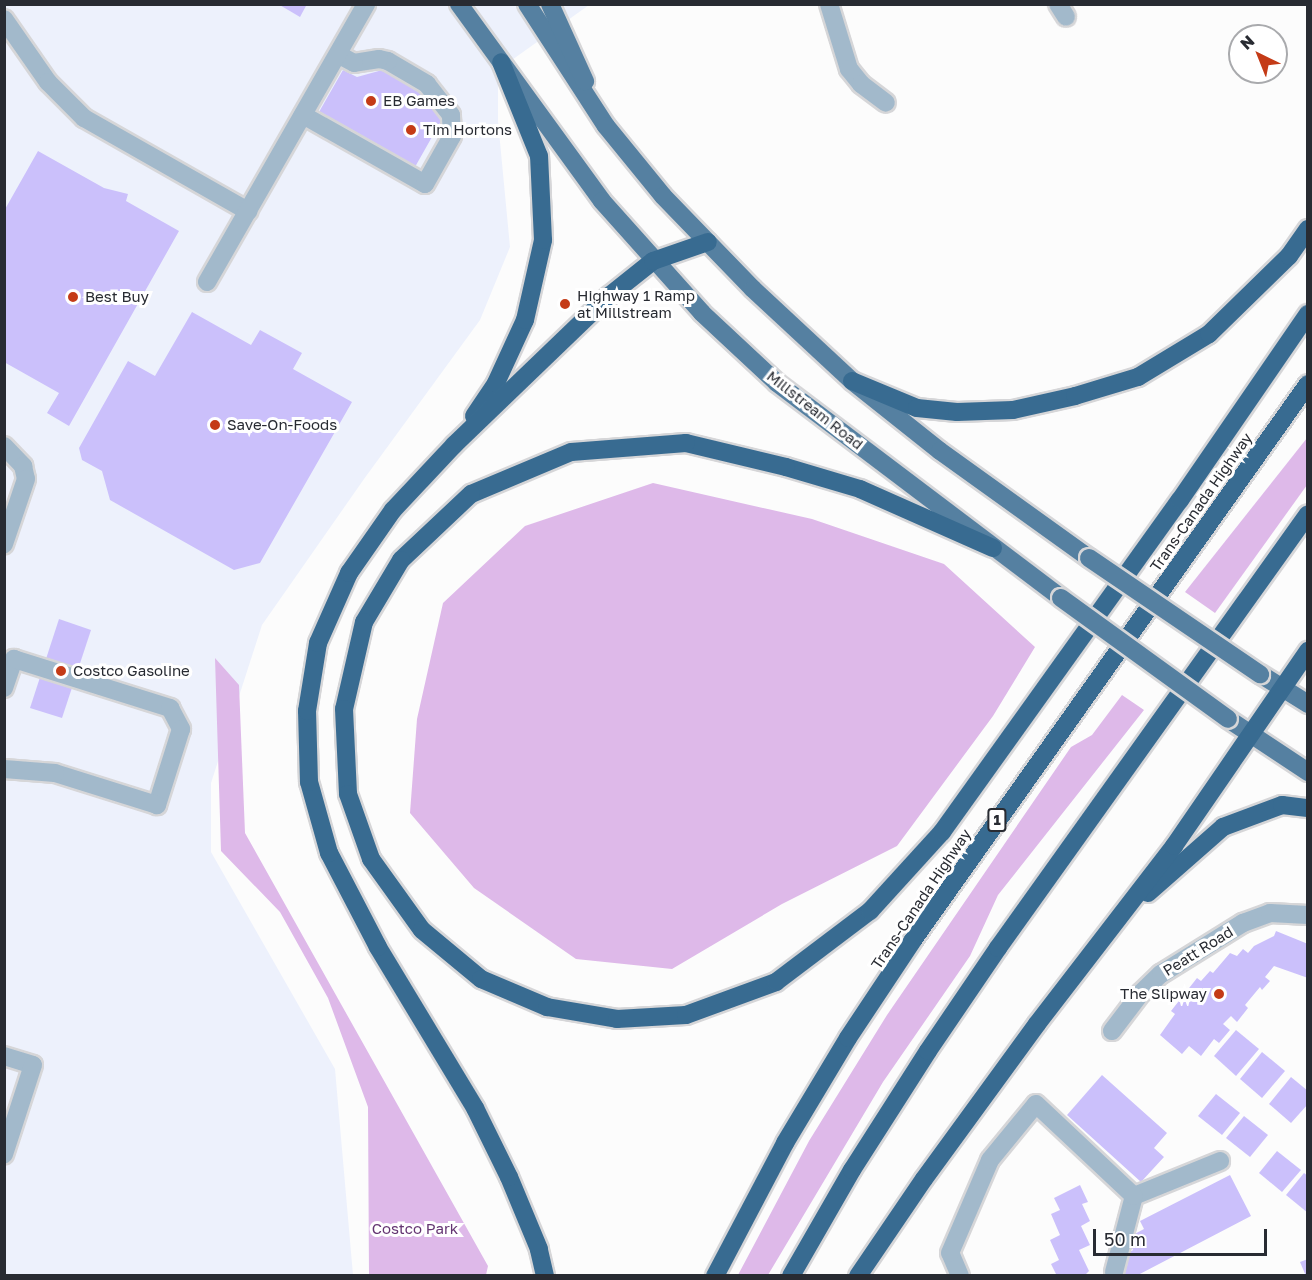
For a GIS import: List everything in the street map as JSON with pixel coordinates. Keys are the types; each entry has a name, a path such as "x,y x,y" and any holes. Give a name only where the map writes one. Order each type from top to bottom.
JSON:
{"highway":[{"path":"454,445 496,383 525,320 543,240 539,156 501,62"},
{"path":"852,381 917,408 957,412 1013,410 1075,396 1138,377 1209,334 1289,255 1308,230"},
{"path":"545,1275 539,1249 509,1177 475,1108 378,947 329,853 309,782 307,711 318,643 349,573 393,510 454,445 609,296 653,261 708,242"},
{"path":"993,548 860,489 793,468 686,443 571,452 471,494 401,560 364,622 344,709 348,794 371,859 422,930 430,937 481,979 547,1007 617,1019 686,1015 776,982 870,911 942,832 1180,500 1308,314"},
{"name":"Trans-Canada Highway","path":"716,1275 785,1143 900,959 1308,384"},
{"path":"791,1275 852,1170 928,1051 1308,513"},
{"path":"858,1275 931,1170 1113,924 1174,846 1248,734 1308,651"},
{"path":"1113,924 1223,827 1282,805 1308,808"}],"main road":[{"name":"Millstream Road","path":"459,4 568,157 653,261 702,313 777,383 1060,598 1248,734 1308,772"},
{"path":"527,4 606,126 663,196 753,289 852,381 940,451 1089,558 1308,704"},
{"path":"550,4 606,126"}],"street":[{"path":"207,282 366,4"},
{"path":"830,4 849,69 861,84 886,103"},
{"path":"4,19 48,82 84,117 248,211"},
{"path":"303,115 425,184 452,136 454,125 445,103 427,84 387,61 379,59 354,63 338,54"},
{"path":"4,446 23,466 26,479 4,544"},
{"path":"4,688 14,659 170,708 181,729 157,806 55,773 4,769"},
{"name":"Peatt Road","path":"1112,1031 1141,993 1161,974 1243,923 1270,913 1308,915"},
{"path":"4,1056 33,1065 4,1154"},
{"path":"960,1275 950,1253 990,1160 1036,1104 1134,1196"},
{"path":"1134,1196 1220,1161"},
{"path":"1114,1272 1134,1196"}],"shaded area":[{"path":"5,5 589,5 498,70 498,121 510,247 480,320 364,479 262,625 211,783 211,852 335,1069 353,1275 5,1276"}],"green space":[{"path":"1307,438 1307,485 1215,613 1185,592"},
{"path":"653,483 812,519 944,564 1035,647 993,716 897,846 782,904 672,969 576,959 474,888 410,813 417,719 443,603 525,526"},
{"name":"Costco Park","path":"215,658 239,685 245,833 488,1266 486,1275 369,1275 368,1107 328,998 280,912 221,851"},
{"path":"1122,695 1144,710 998,895 970,956 883,1082 768,1275 738,1275 809,1141 887,1015 1071,747 1092,735"}],"building":[{"path":"278,4 307,4 300,17"},
{"path":"386,69 423,90 441,121 415,167 319,112 343,70 357,77"},
{"name":"Best Buy","path":"38,151 104,188 128,194 126,201 179,231 69,426 47,413 59,393 4,362 4,211"},
{"name":"Save-On-Foods","path":"192,312 251,345 260,330 302,353 293,369 352,402 260,563 234,570 110,500 102,471 82,460 79,448 128,361 155,376"},
{"path":"59,619 91,630 62,718 30,708"},
{"name":"The Slipway","path":"1276,931 1308,944 1308,978 1274,966 1265,977 1270,981 1262,990 1260,987 1245,1005 1248,1008 1237,1022 1231,1016 1223,1024 1230,1030 1219,1043 1214,1039 1201,1056 1189,1046 1182,1054 1160,1035 1175,1014 1171,1011 1197,978 1201,981 1210,971 1213,973 1230,953 1237,956 1243,949 1248,953 1254,946 1274,936"},
{"path":"1236,1030 1259,1049 1236,1076 1214,1056"},
{"path":"1262,1052 1285,1071 1262,1098 1240,1079"},
{"path":"1102,1075 1167,1133 1154,1148 1164,1157 1141,1182 1067,1115"},
{"path":"1291,1077 1308,1091 1308,1104 1291,1123 1269,1104"},
{"path":"1216,1094 1240,1113 1222,1135 1198,1116"},
{"path":"1244,1116 1268,1135 1250,1157 1226,1138"},
{"path":"1277,1151 1301,1170 1282,1192 1259,1173"},
{"path":"1304,1173 1308,1176 1308,1213 1286,1195"},
{"path":"1230,1175 1251,1216 1136,1276 1126,1276 1118,1259 1133,1250 1127,1238 1144,1229 1140,1221"},
{"path":"1080,1185 1088,1202 1082,1204 1090,1221 1081,1226 1090,1245 1079,1250 1089,1271 1084,1276 1057,1276 1051,1264 1059,1260 1050,1240 1060,1235 1051,1214 1060,1210 1054,1198"},
{"path":"1308,1259 1308,1276 1306,1276 1300,1262"}],"place":[{"name":"EB Games","path":"371,101"},
{"name":"Tim Hortons","path":"411,130"},
{"name":"Best Buy","path":"73,297"},
{"name":"Highway 1 Ramp at Millstream","path":"565,304"},
{"name":"Save-On-Foods","path":"215,425"},
{"name":"Costco Gasoline","path":"61,671"},
{"name":"The Slipway","path":"1219,994"}]}
